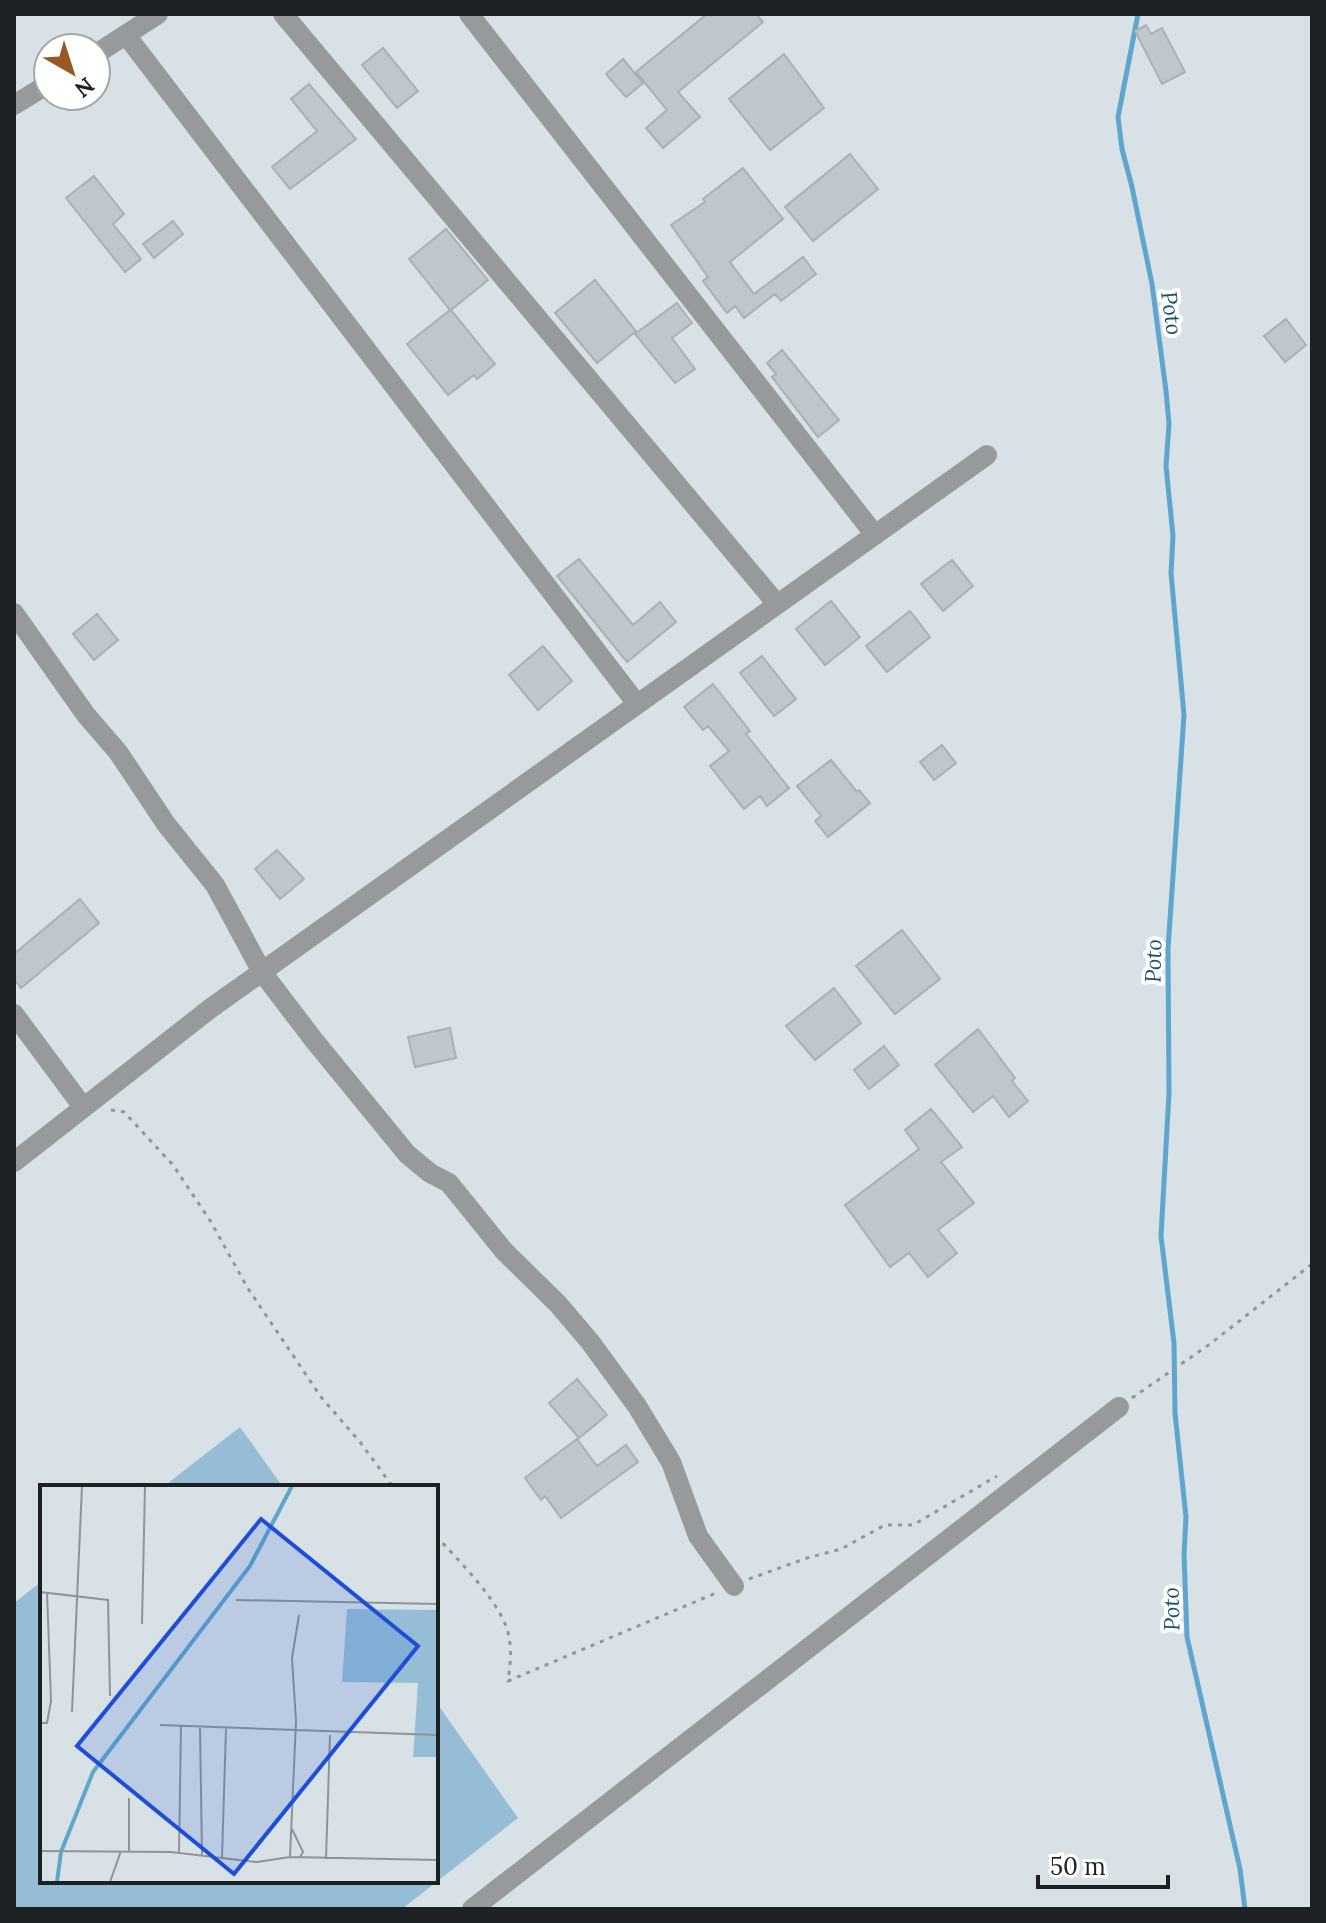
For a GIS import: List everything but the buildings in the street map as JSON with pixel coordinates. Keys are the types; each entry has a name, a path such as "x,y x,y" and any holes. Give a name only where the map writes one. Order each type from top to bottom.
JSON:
{"street":[{"path":"112,44 158,14"},
{"path":"283,14 777,604"},
{"path":"469,14 875,535"},
{"path":"126,35 637,704"},
{"path":"14,105 32,94"},
{"path":"14,1162 262,972 987,455"},
{"path":"14,613 86,715 118,752 166,824 215,885 262,972 313,1039 407,1154 430,1173 449,1183 504,1251 558,1304 591,1343 637,1406 671,1462 698,1536 734,1586"},
{"path":"14,1014 83,1107"},
{"path":"472,1909 1119,1407"}],"path":[{"path":"83,1107 124,1112 173,1165 211,1222 247,1287 321,1397 392,1485"},
{"path":"1119,1407 1210,1344 1312,1264"},
{"path":"438,1538 469,1571 509,1633 511,1653 508,1681 734,1586 807,1558 841,1549 885,1525 913,1525 1007,1470"}],"shaded area":[{"path":"240,1427 282,1485 166,1485"},
{"path":"40,1583 40,1883 435,1883 402,1909 14,1909 14,1603"},
{"path":"438,1705 518,1818 438,1881"}],"waterway":[{"name":"Poto","path":"1138,14 1118,117 1122,149 1152,284 1166,391 1169,424 1166,466 1173,536 1171,573 1184,715 1168,949 1169,1093 1161,1236 1174,1343 1175,1413 1186,1517 1187,1637 1240,1869 1245,1909"}]}
